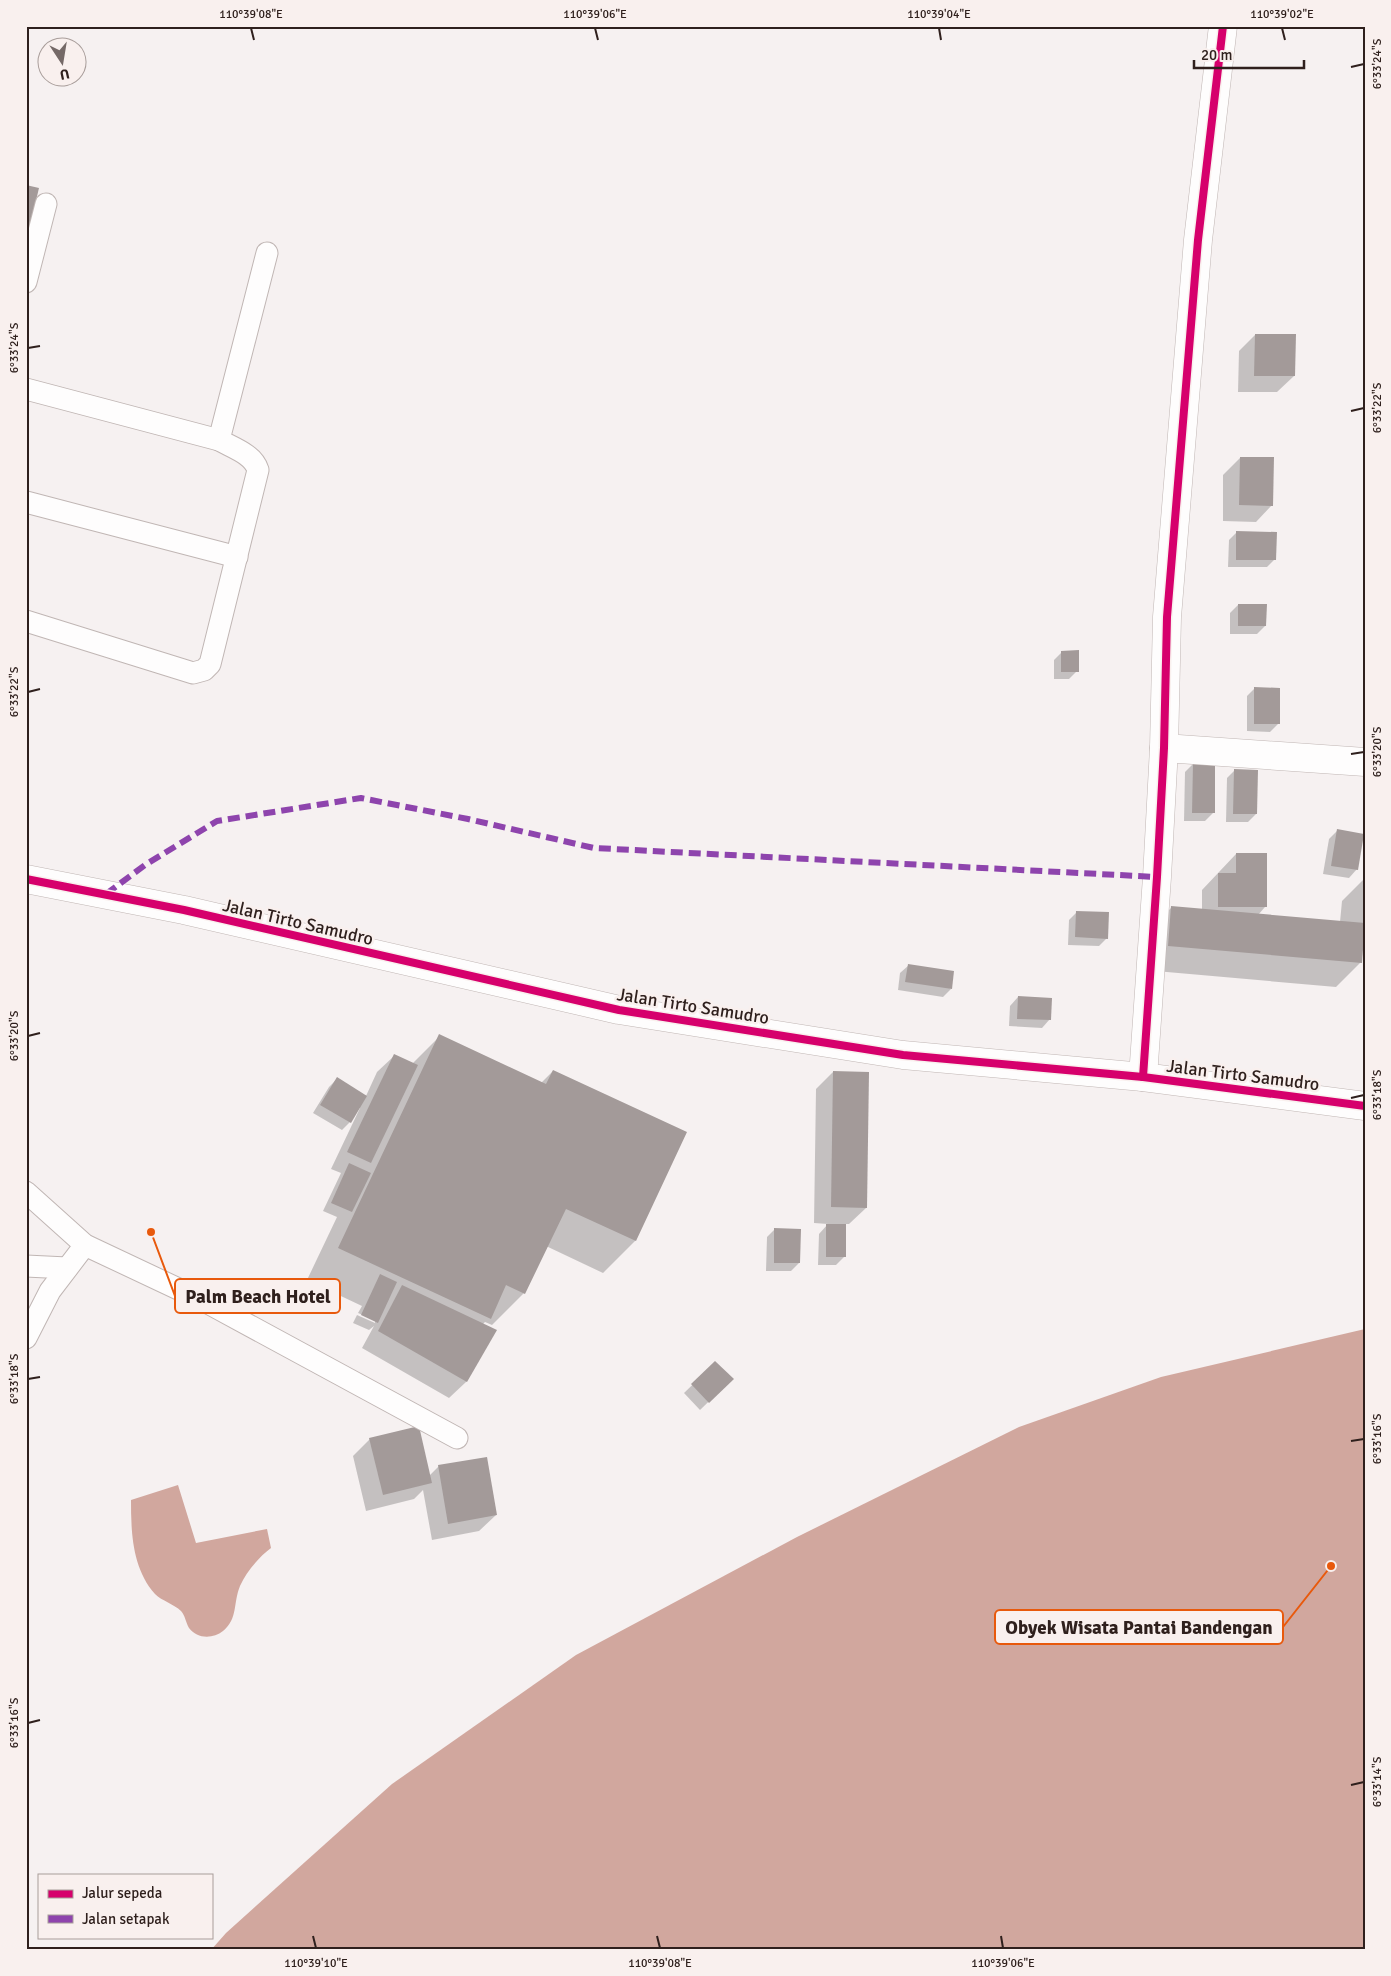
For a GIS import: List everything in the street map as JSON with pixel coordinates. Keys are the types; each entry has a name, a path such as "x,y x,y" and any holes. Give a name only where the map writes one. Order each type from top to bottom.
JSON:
{"street":[{"path":"1143,1077 1158,877 1164,748 1167,617 1198,240 1223,26"},
{"path":"1164,748 1365,762"},
{"name":"Jalan Tirto Samudro","path":"26,879 184,910 619,1010 903,1054 1143,1077 1365,1106"}],"lane":[{"path":"26,282 46,204"},
{"path":"219,440 267,253"},
{"path":"26,389 219,440 251,458 258,470 210,664 204,670 193,673 26,621"},
{"path":"26,502 237,557"},
{"path":"26,1192 85,1245 206,1302 457,1438"},
{"path":"26,1338 50,1291 85,1245"},
{"path":"26,1266 67,1268"}],"shaded area":[{"path":"1365,1329 1365,1950 211,1950 226,1933 392,1784 576,1655 797,1537 1019,1427 1161,1377"},
{"path":"178,1485 196,1543 267,1529 271,1548 249,1570 240,1586 231,1621 219,1634 205,1637 192,1632 181,1611 161,1599 147,1584 137,1561 134,1549 131,1500"}],"building":[{"path":"26,185 39,188 27,238 26,238"},
{"path":"1255,334 1296,334 1295,376 1254,376"},
{"path":"1240,457 1274,457 1273,506 1239,505"},
{"path":"1236,531 1277,532 1276,560 1236,560"},
{"path":"1238,604 1267,604 1266,626 1238,626"},
{"path":"1079,650 1079,672 1061,672 1061,651"},
{"path":"1254,687 1280,688 1280,724 1254,724"},
{"path":"1193,763 1215,763 1215,813 1192,813"},
{"path":"1234,769 1258,770 1257,814 1233,814"},
{"path":"1337,829 1364,834 1358,870 1331,866"},
{"path":"1236,853 1267,853 1267,907 1218,907 1218,873 1236,873"},
{"path":"1171,906 1365,923 1362,963 1168,946"},
{"path":"1076,911 1109,912 1108,939 1075,937"},
{"path":"908,964 954,971 952,989 905,982"},
{"path":"1018,996 1052,998 1051,1020 1017,1019"},
{"path":"439,1034 546,1084 553,1070 687,1132 636,1241 566,1209 525,1294 506,1285 491,1319 338,1248"},
{"path":"394,1054 418,1065 371,1163 347,1152"},
{"path":"833,1071 869,1072 867,1208 831,1207"},
{"path":"337,1077 367,1096 351,1123 320,1105"},
{"path":"349,1163 371,1173 352,1212 331,1203"},
{"path":"826,1224 846,1224 846,1257 826,1257"},
{"path":"774,1228 801,1229 800,1263 774,1263"},
{"path":"380,1274 397,1282 378,1323 361,1315"},
{"path":"402,1285 497,1330 467,1382 378,1331"},
{"path":"715,1361 734,1379 709,1403 691,1384"},
{"path":"419,1426 432,1483 383,1495 369,1438"},
{"path":"487,1457 497,1515 448,1524 438,1465"}],"marked path":[{"path":"106,894 145,865 217,821 361,798 468,819 594,848 1157,877"}],"cycle path":[{"path":"1143,1077 1164,748 1167,617 1198,240 1223,26"},
{"path":"26,879 184,910 619,1010 903,1055 1143,1077 1365,1106"}],"place":[{"name":"Palm Beach Hotel","path":"151,1232"},
{"name":"Obyek Wisata Pantai Bandengan","path":"1331,1566"}]}
